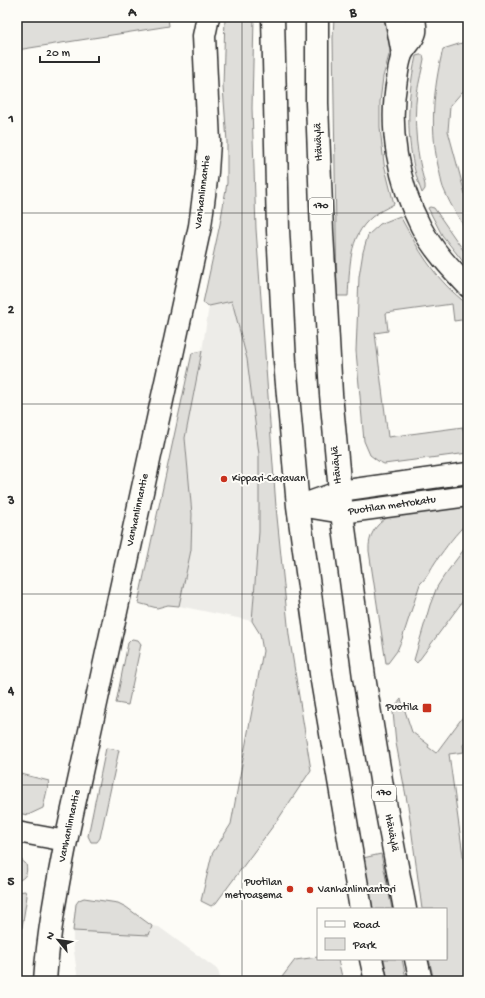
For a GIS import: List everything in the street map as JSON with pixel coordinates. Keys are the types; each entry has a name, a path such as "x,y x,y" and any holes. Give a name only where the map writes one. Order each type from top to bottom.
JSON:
{"main road":[{"path":"273,17 278,230 285,362 298,506 322,681 361,908"},
{"name":"Itäväylä","path":"317,17 317,103 322,232 331,394 342,513 364,677 405,908"},
{"name":"Vanhanlinnantie","path":"45,981 46,963 57,889 66,841 200,226 207,172 208,142 203,23"},
{"path":"371,960 376,981"},
{"path":"416,960 421,981"}],"street":[{"path":"395,17 402,54 394,107 394,137 399,167 421,228 436,250 468,287"},
{"path":"402,54 416,32 415,17"},
{"name":"Puotilan metrokatu","path":"298,506 340,491 468,473"},
{"name":"Puotilan metrokatu","path":"298,506 342,513 468,496"},
{"path":"17,832 66,841"}],"shaded area":[{"name":"Kippari-Caravan","path":"232,301 247,359 259,454 259,532 252,621 179,606 191,550 192,514 185,438 200,364 209,306"},
{"path":"84,898 118,903 126,907 152,926 159,927 218,970 221,981 78,981 73,944 73,931 76,904 79,900"}],"green space":[{"path":"17,17 168,17 169,26 17,50"},
{"path":"225,17 254,17 252,108 256,229 276,507 289,635 311,770 279,818 216,903 211,906 201,901 212,854 231,824 263,651 260,634 252,621 259,532 259,454 247,359 232,301 209,306 203,303 227,183 227,142 223,87"},
{"path":"334,17 390,17 392,44 383,77 380,102 380,127 384,164 394,204 372,217 358,234 354,243 350,264 348,296 337,296 333,38"},
{"path":"468,30 468,91 462,92 450,106 448,131 468,205 468,232 458,217 443,188 434,143 433,127 435,95 443,49 465,42"},
{"path":"423,55 424,59 417,93 415,116 418,151 425,185 425,189 422,193 412,160 409,125 410,91 416,56"},
{"path":"428,208 434,208 468,257 468,268 442,235"},
{"path":"400,216 415,243 438,276 468,305 468,319 454,321 452,304 386,313 388,331 375,333 388,437 463,427 463,431 468,432 468,453 384,464 370,455 364,441 356,351 359,277 363,252 368,235 380,224"},
{"path":"202,351 185,438 192,514 191,550 179,606 168,605 157,608 138,603 192,353"},
{"path":"468,505 468,522 451,540 425,579 420,584 397,651 388,663 386,663 369,551 373,531 388,517"},
{"path":"468,544 468,594 417,663 414,660 430,605 437,587"},
{"path":"132,639 138,640 141,644 128,705 116,703 128,643"},
{"path":"401,699 412,732 429,745 428,747 436,753 468,710 468,739 463,745 464,752 449,754 468,891 468,981 434,981 429,960 447,960 447,908 422,908 409,812 396,743 393,712 394,708"},
{"path":"106,748 119,750 100,838 97,842 91,842 88,836"},
{"path":"17,773 49,781 43,808 28,815 17,813"},
{"path":"381,854 392,908 373,908 363,858"},
{"path":"17,856 26,864 27,870 26,875 17,881"},
{"path":"25,891 27,896 17,959 17,892"},
{"path":"84,898 118,903 126,907 152,926 149,935 73,931 76,904 79,900"},
{"path":"317,957 317,960 338,960 343,981 279,981 295,960"},
{"path":"384,960 402,960 406,978 397,981 388,981"}],"place":[{"name":"Kippari-Caravan","path":"224,479"},
{"name":"Puotila","path":"427,708"},
{"name":"Puotilan metroasema","path":"290,889"},
{"name":"Vanhanlinnantori","path":"310,890"}]}
